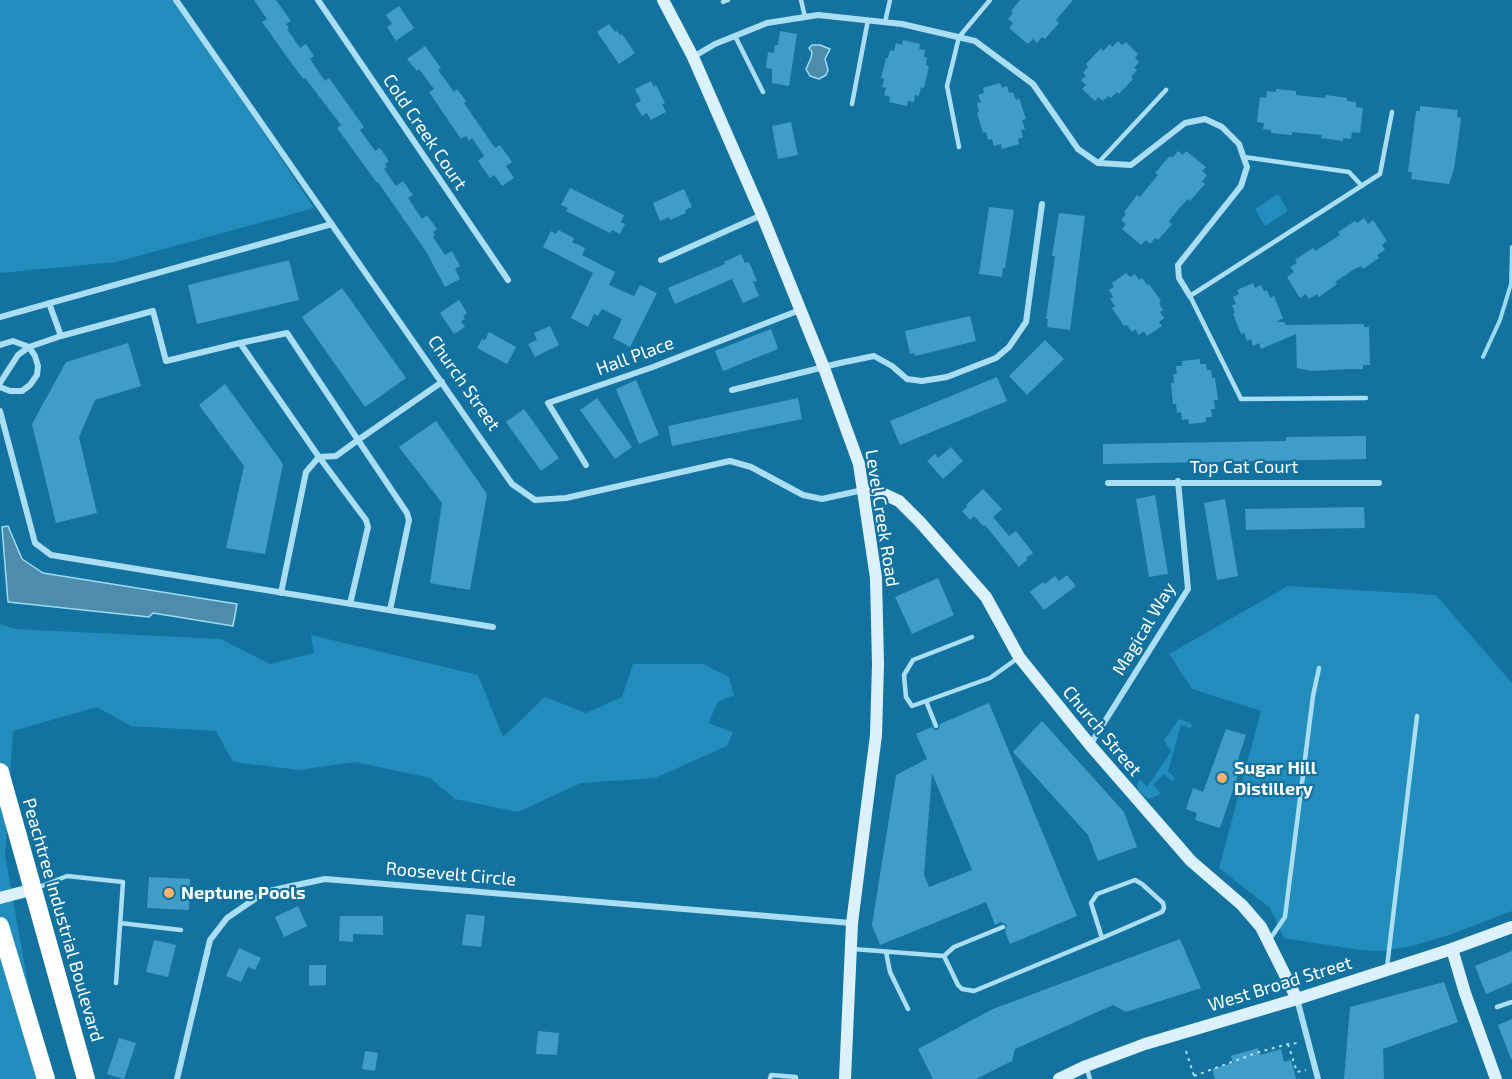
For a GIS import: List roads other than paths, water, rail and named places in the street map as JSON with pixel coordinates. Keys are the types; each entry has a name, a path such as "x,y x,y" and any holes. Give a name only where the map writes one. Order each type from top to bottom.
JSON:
{"highway":[{"name":"Peachtree Industrial Boulevard","path":"0,772 86,1079"},
{"path":"0,926 4,948 46,1079"}],"street":[{"name":"Church Street","path":"176,0 512,484 535,500 566,498 730,461 751,467 803,495 822,499 869,490 899,501 986,597 1019,657 1090,745 1191,861 1242,905 1261,927 1297,999"},
{"name":"Cold Creek Court","path":"318,0 508,280"},
{"name":"Level Creek Road","path":"663,0 693,57 762,215 824,368 869,490 876,578 878,664 876,735 852,923 845,1079"},
{"path":"693,57 715,44 767,23 818,15 885,22 975,41 1033,84 1078,149 1098,163 1131,165 1185,123 1205,119 1222,127 1239,144 1247,167 1241,186 1178,265 1179,278 1190,296"},
{"path":"732,390 874,356 892,366 907,379 930,381 965,371 996,358 1009,347 1026,322 1042,204"},
{"path":"661,260 762,215"},
{"path":"0,317 332,224"},
{"path":"49,303 61,336"},
{"name":"Hall Place","path":"586,465 548,403 653,367 800,310"},
{"path":"0,345 13,341 29,347 36,356 37,375 30,386 22,391 10,391 0,385 18,355 29,347 153,311 166,361 287,333 407,513 409,520 390,610"},
{"path":"240,344 366,520 368,527 350,604"},
{"path":"281,592 306,472 319,457 336,456 442,382"},
{"path":"0,411 35,543 51,555 493,627"},
{"name":"Magical Way","path":"1090,745 1188,589 1178,482"},
{"name":"Top Cat Court","path":"1108,483 1379,483"},
{"name":"Roosevelt Circle","path":"177,1079 210,940 227,918 265,892 326,879 852,923"},
{"path":"0,898 34,889"},
{"name":"West Broad Street","path":"1059,1079 1086,1066 1168,1036 1297,999 1452,949 1512,927"},
{"path":"1452,949 1496,1079"},
{"path":"1297,999 1318,1079"}],"lane":[{"path":"801,0 805,17"},
{"path":"885,22 890,0"},
{"path":"959,147 947,86 959,37 990,0"},
{"path":"852,104 868,20"},
{"path":"735,36 763,92"},
{"path":"1098,163 1166,90"},
{"path":"1366,398 1241,399 1190,296 1380,174 1392,112"},
{"path":"1244,157 1349,172 1362,186"},
{"path":"972,637 912,660 904,675 906,697 912,706 990,678 1019,657"},
{"path":"1269,941 1285,917 1313,696 1320,668"},
{"path":"926,701 936,726"},
{"path":"1387,970 1418,716"},
{"path":"34,889 67,876 123,882 116,983"},
{"path":"944,956 958,985 962,989 974,991 1102,938 1162,912 1163,903 1142,884 1134,880 1097,894 1091,903 1102,938"},
{"path":"120,923 181,930"},
{"path":"850,949 944,956 954,947 1003,927"},
{"path":"886,952 890,972 908,1010"},
{"path":"1497,1007 1512,1002"},
{"path":"1086,1066 1090,1079"},
{"path":"770,1079 771,1075 796,1078"}],"waterway":[{"path":"1483,357 1500,320 1511,284 1512,247"}],"place":[{"name":"Sugar Hill Distillery","path":"1222,778"},
{"name":"Neptune Pools","path":"169,893"}]}
